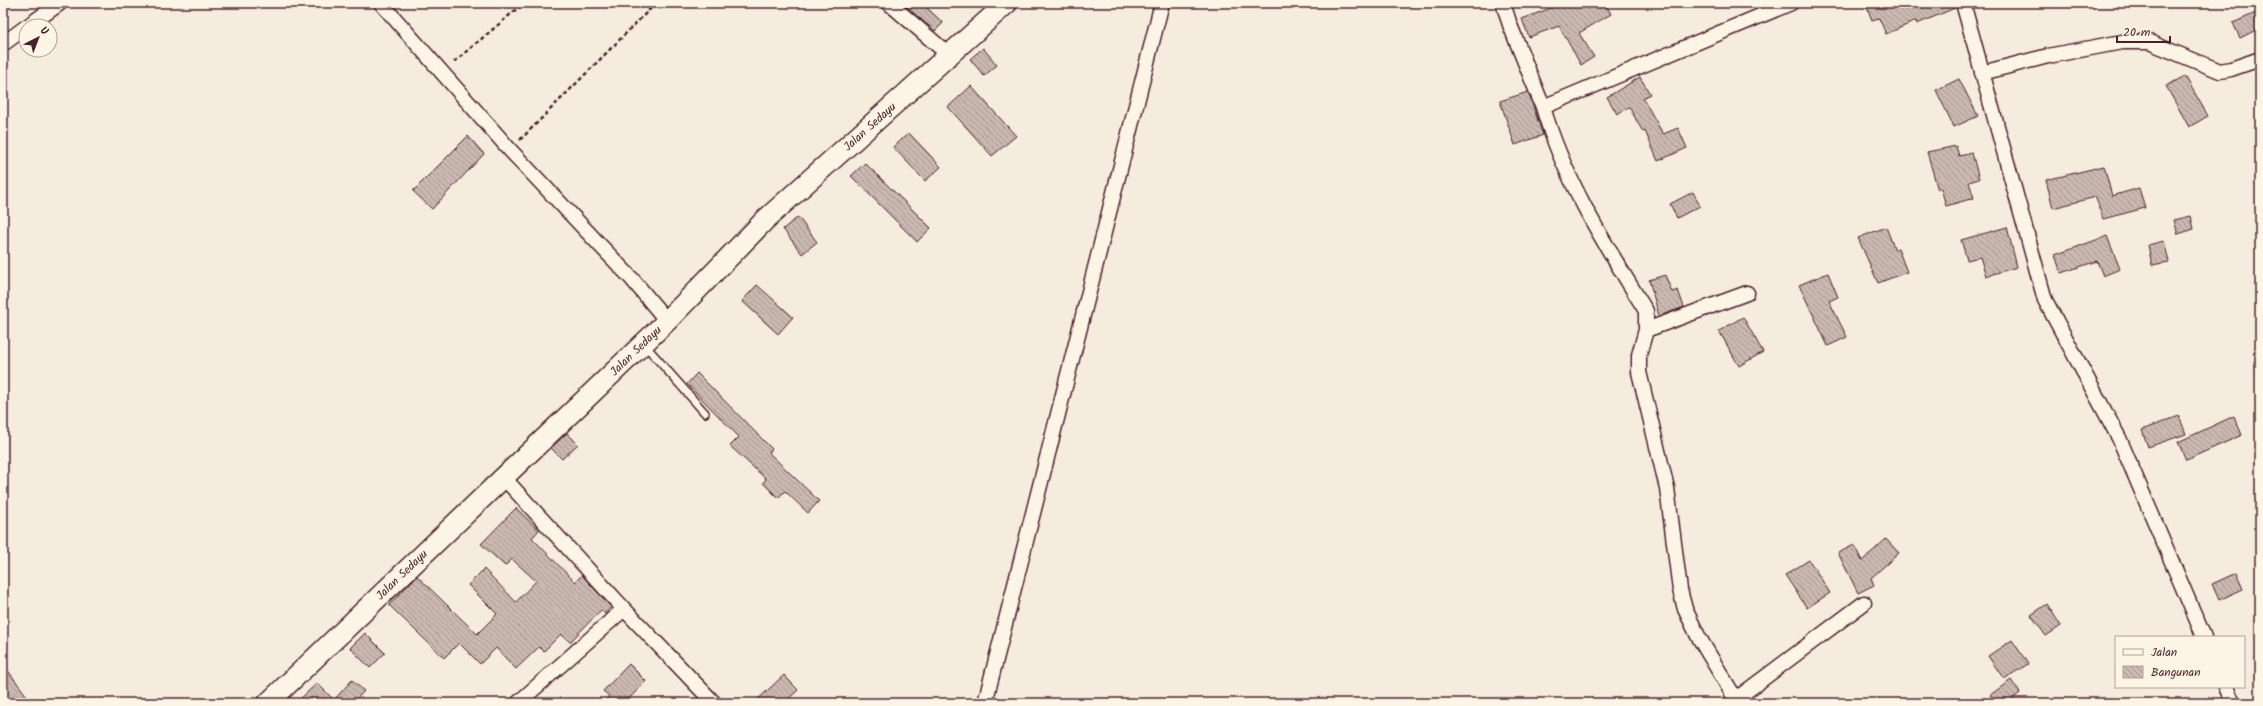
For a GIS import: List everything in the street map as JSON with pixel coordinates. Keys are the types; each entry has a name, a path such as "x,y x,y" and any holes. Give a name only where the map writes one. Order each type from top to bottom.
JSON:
{"street":[{"path":"39,18 60,3"},
{"path":"381,3 510,150 632,279 668,321"},
{"path":"889,3 950,56"},
{"name":"Jalan Sedayu","path":"268,703 668,321 765,220 950,56 1007,3"},
{"path":"985,703 1162,3"},
{"path":"1503,3 1510,25 1543,107 1552,138 1564,169 1646,311 1646,330 1639,355 1639,372 1667,488 1680,590 1685,609 1698,636 1737,701 1864,603"},
{"path":"1543,107 1791,3"},
{"path":"1963,3 2045,300 2119,438 2204,636"},
{"path":"3,44 18,33"},
{"path":"1982,73 2048,56 2122,42 2149,42 2220,71 2231,69 2260,59"},
{"path":"1646,330 1747,293"},
{"path":"504,478 624,609 714,703"},
{"path":"518,703 624,609"},
{"path":"2226,688 2233,703"}],"lane":[{"path":"644,344 705,413"}],"path":[{"path":"441,73 524,3"},
{"path":"510,150 656,3"}],"building":[{"path":"902,3 922,3 943,23 935,31"},
{"path":"1564,3 1605,3 1611,14 1579,33 1594,57 1581,65 1559,26 1529,37 1522,19"},
{"path":"1865,3 1955,3 1955,8 1917,24 1916,21 1886,34 1879,18 1872,20"},
{"path":"2260,11 2260,28 2240,38 2233,23"},
{"path":"983,48 997,65 984,76 970,59"},
{"path":"2185,76 2208,116 2189,127 2166,86"},
{"path":"1640,77 1650,94 1643,98 1663,134 1678,128 1687,148 1658,161 1645,131 1643,132 1629,107 1617,114 1607,97"},
{"path":"1959,79 1978,116 1954,127 1936,90"},
{"path":"971,86 1016,136 992,156 948,107"},
{"path":"1528,92 1543,135 1515,145 1500,101"},
{"path":"909,133 941,167 925,181 893,147"},
{"path":"468,136 484,154 432,209 413,191"},
{"path":"1956,146 1959,156 1972,153 1979,179 1969,182 1974,198 1946,206 1941,188 1938,190 1927,152"},
{"path":"865,163 931,228 917,242 851,176"},
{"path":"2104,166 2112,196 2139,188 2145,208 2103,219 2096,197 2053,208 2046,180"},
{"path":"1693,192 1700,206 1677,218 1670,204"},
{"path":"2191,216 2194,229 2178,234 2174,220"},
{"path":"798,217 817,242 802,254 783,229"},
{"path":"1886,227 1895,250 1898,249 1907,272 1878,283 1858,238"},
{"path":"2007,227 2017,267 1986,276 1980,257 1967,260 1961,240"},
{"path":"2107,236 2120,269 2103,276 2097,261 2061,273 2055,255"},
{"path":"2164,241 2169,262 2152,265 2148,245"},
{"path":"1828,273 1838,297 1829,301 1847,337 1828,346 1799,285"},
{"path":"1665,275 1672,292 1678,290 1684,307 1659,316 1649,280"},
{"path":"757,285 793,317 778,334 742,301"},
{"path":"1743,317 1763,352 1739,366 1719,331"},
{"path":"697,373 772,449 769,453 819,501 808,513 785,491 778,498 763,483 766,479 730,446 739,437 687,384"},
{"path":"2179,416 2186,434 2148,447 2142,430"},
{"path":"2234,416 2242,435 2186,460 2178,442"},
{"path":"567,433 578,444 562,459 551,448"},
{"path":"516,508 539,530 532,538 575,582 582,575 611,607 605,614 601,610 570,642 561,634 544,651 539,647 516,669 496,648 480,664 459,643 444,658 389,605 417,576 477,634 497,614 468,585 484,569 516,602 536,581 512,559 505,566 481,544"},
{"path":"1886,539 1899,553 1871,578 1874,585 1858,593 1838,553 1854,545 1862,561"},
{"path":"1809,560 1830,593 1807,608 1785,575"},
{"path":"2236,573 2243,589 2219,600 2212,584"},
{"path":"2047,604 2061,626 2046,636 2031,615"},
{"path":"365,633 385,653 370,668 350,648"},
{"path":"2012,640 2028,664 2004,679 1988,656"},
{"path":"3,664 32,703 3,703"},
{"path":"629,664 646,681 625,703 603,703 609,696 603,691"},
{"path":"784,675 798,690 784,703 754,703"},
{"path":"352,680 364,691 353,703 296,703 317,683 334,700"},
{"path":"2011,680 2020,693 2007,703 1996,703 1990,695"}]}
